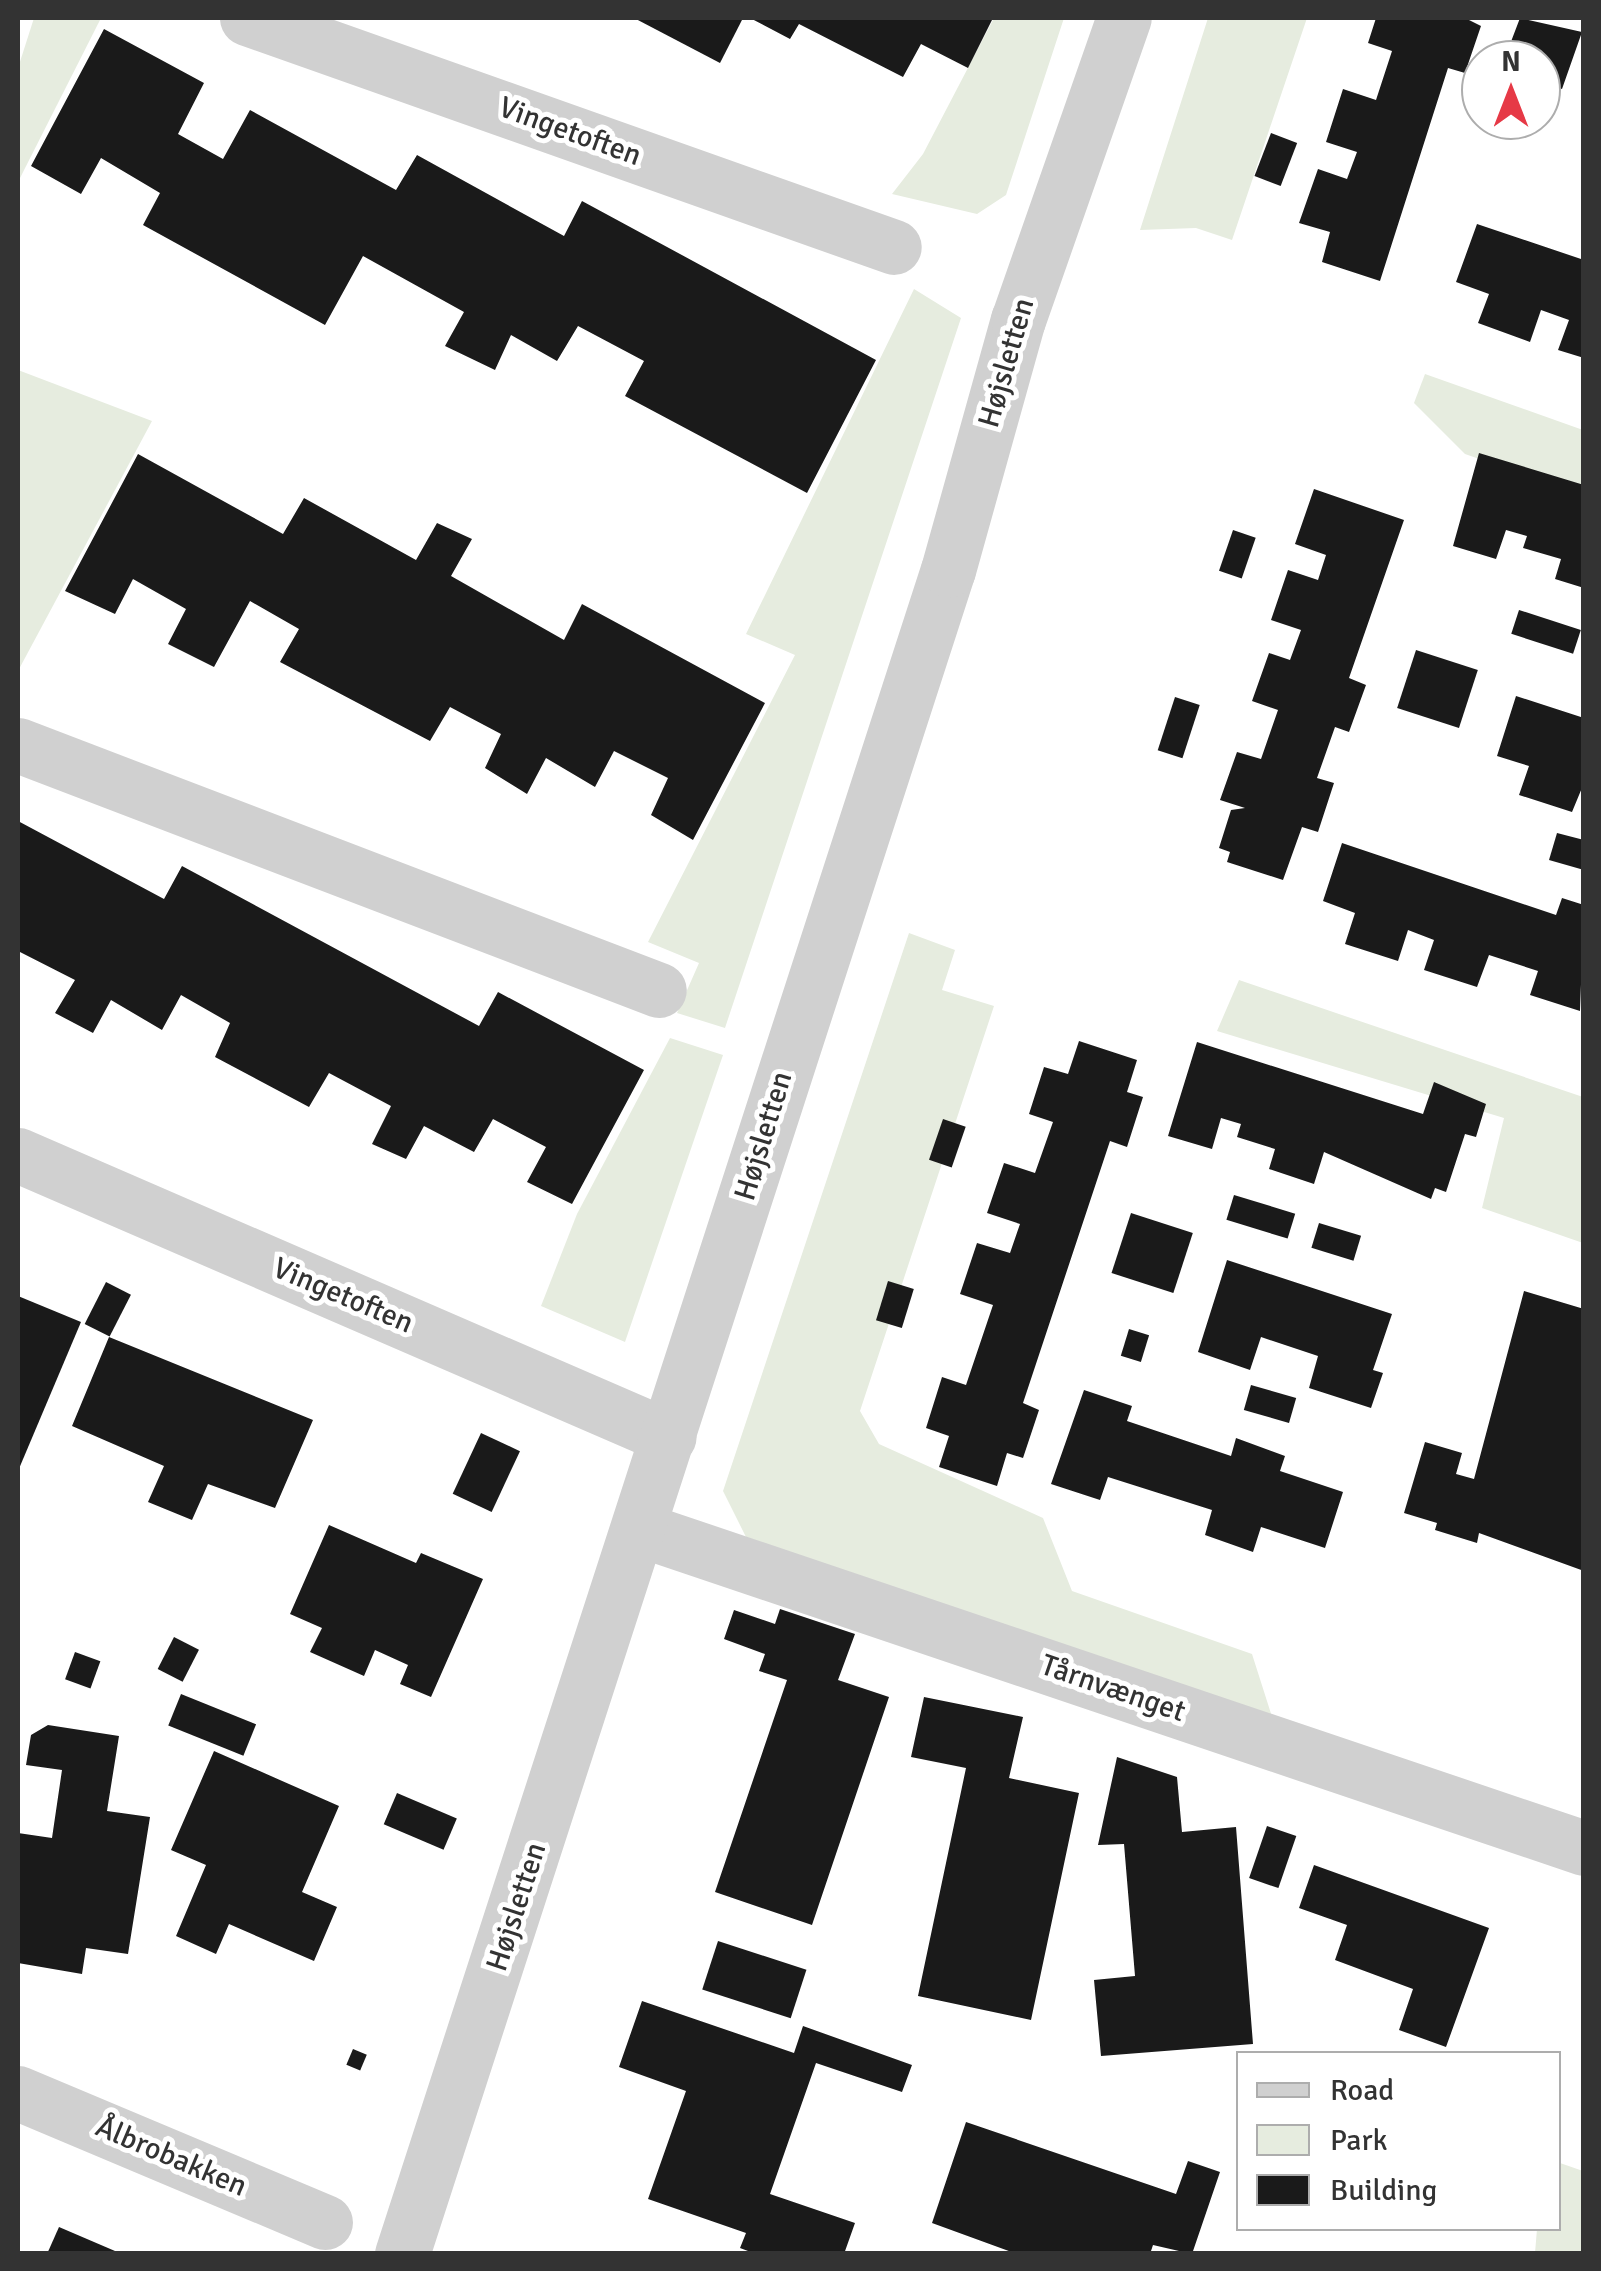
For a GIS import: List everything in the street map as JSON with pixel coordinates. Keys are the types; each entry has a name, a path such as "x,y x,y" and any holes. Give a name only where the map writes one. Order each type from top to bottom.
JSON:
{"street":[{"name":"Vingetoften","path":"247,18 894,248"},
{"name":"Højsletten","path":"410,2251 948,570 1018,320 1124,18"},
{"path":"18,745 659,990"},
{"name":"Vingetoften","path":"18,1156 669,1437"},
{"name":"Tårnvænget","path":"642,1530 1584,1848"},
{"name":"Ålbrobakken","path":"18,2093 325,2222"}],"green space":[{"path":"34,18 101,18 18,182 18,68"},
{"path":"994,18 1064,18 1006,195 977,214 892,194 923,154"},
{"path":"1208,18 1307,18 1232,240 1196,228 1140,230"},
{"path":"914,289 961,318 725,1028 677,1013 699,963 648,942 795,655 746,634"},
{"path":"18,370 152,421 18,671"},
{"path":"1425,374 1583,430 1583,495 1465,454 1414,403"},
{"path":"909,933 955,950 942,990 994,1006 860,1411 879,1444 1043,1518 1072,1591 1252,1654 1273,1720 746,1537 723,1491"},
{"path":"1239,980 1583,1097 1583,1243 1482,1208 1504,1118 1217,1031"},
{"path":"670,1038 723,1055 625,1342 541,1306 577,1214"},
{"path":"1561,2163 1583,2171 1583,2253 1535,2253 1537,2231 1561,2231"}],"building":[{"path":"634,18 743,18 720,63"},
{"path":"750,18 993,18 968,68 921,44 903,77 799,24 790,39"},
{"path":"1376,18 1465,18 1481,26 1476,40 1461,40 1461,72 1448,68 1380,281 1322,262 1330,232 1299,223 1318,169 1347,179 1357,152 1326,142 1343,89 1376,100 1392,51 1368,43"},
{"path":"1520,18 1582,32 1562,89 1561,40 1512,40"},
{"path":"104,29 204,83 178,134 223,159 250,110 396,190 417,155 564,236 582,201 876,360 807,493 625,396 644,361 578,326 557,361 511,335 495,370 445,346 464,312 363,256 325,325 143,225 160,193 101,158 81,194 31,166"},
{"path":"1271,133 1297,143 1281,186 1255,176"},
{"path":"1477,224 1584,260 1584,358 1558,350 1569,320 1541,310 1530,342 1478,323 1489,294 1456,282"},
{"path":"1479,453 1584,485 1584,588 1555,579 1561,559 1523,548 1527,536 1506,530 1496,559 1453,546"},
{"path":"138,454 283,534 304,498 416,560 437,523 472,539 451,576 564,640 582,604 765,703 693,840 651,815 668,778 614,751 595,787 546,758 527,794 485,768 501,734 450,707 430,741 280,662 299,629 250,601 214,667 168,644 186,609 133,579 115,614 65,591"},
{"path":"1314,489 1404,520 1349,678 1366,685 1349,732 1335,727 1317,778 1334,783 1318,832 1302,827 1283,880 1227,862 1230,852 1219,848 1231,810 1245,808 1220,800 1237,752 1261,759 1278,710 1252,701 1269,653 1290,660 1301,630 1271,620 1288,570 1318,580 1326,555 1295,544"},
{"path":"1233,530 1256,538 1242,578 1219,571"},
{"path":"1519,610 1581,630 1573,654 1511,634"},
{"path":"1416,650 1478,670 1459,728 1397,708"},
{"path":"1516,696 1584,718 1584,783 1572,812 1519,795 1529,766 1497,756"},
{"path":"1175,697 1200,705 1182,758 1158,750"},
{"path":"18,821 164,899 182,866 479,1026 498,992 644,1070 572,1204 527,1182 546,1147 493,1119 474,1152 424,1126 406,1159 372,1144 391,1106 329,1073 309,1107 215,1057 230,1023 181,995 162,1030 111,1000 93,1033 55,1013 75,980 18,951"},
{"path":"1557,833 1584,840 1584,870 1549,860"},
{"path":"1342,843 1556,915 1562,898 1584,905 1580,1011 1530,995 1538,971 1489,955 1477,987 1424,970 1434,940 1408,930 1398,961 1345,944 1355,913 1323,901"},
{"path":"1079,1041 1137,1060 1127,1092 1143,1097 1127,1147 1110,1141 1023,1403 1039,1410 1023,1458 1007,1453 997,1486 939,1467 949,1436 926,1428 942,1377 966,1385 993,1305 960,1294 977,1243 1010,1253 1020,1224 987,1213 1004,1163 1035,1173 1053,1122 1029,1114 1044,1067 1068,1074"},
{"path":"1197,1042 1423,1114 1434,1082 1486,1104 1476,1137 1465,1134 1446,1192 1435,1188 1431,1199 1324,1152 1314,1184 1269,1169 1275,1149 1237,1137 1241,1124 1221,1118 1212,1149 1168,1136"},
{"path":"943,1119 966,1127 952,1167 929,1160"},
{"path":"1234,1195 1295,1214 1288,1239 1226,1220"},
{"path":"1131,1213 1193,1233 1173,1293 1112,1273"},
{"path":"1319,1223 1361,1236 1353,1261 1311,1248"},
{"path":"1227,1260 1392,1314 1373,1370 1383,1373 1371,1408 1309,1388 1318,1356 1261,1337 1250,1370 1198,1352"},
{"path":"888,1281 914,1289 902,1328 876,1320"},
{"path":"106,1282 131,1295 110,1337 85,1324"},
{"path":"1524,1291 1584,1309 1584,1571 1479,1533 1477,1543 1435,1530 1437,1523 1404,1513 1425,1442 1462,1453 1456,1474 1474,1479"},
{"path":"18,1296 81,1322 18,1471"},
{"path":"1129,1329 1149,1335 1141,1362 1121,1356"},
{"path":"109,1337 313,1420 275,1508 208,1484 192,1520 148,1502 164,1466 72,1426"},
{"path":"1251,1385 1296,1398 1289,1423 1244,1410"},
{"path":"1084,1390 1132,1406 1127,1421 1231,1456 1236,1438 1285,1456 1280,1471 1343,1492 1325,1548 1261,1527 1253,1552 1205,1535 1212,1510 1108,1477 1100,1500 1051,1484"},
{"path":"481,1433 520,1451 492,1512 453,1494"},
{"path":"329,1525 416,1563 421,1553 483,1579 431,1697 400,1684 408,1665 375,1650 364,1676 310,1652 322,1628 290,1614"},
{"path":"780,1609 855,1634 838,1680 889,1697 812,1925 715,1892 787,1680 759,1671 765,1654 724,1639 734,1610 775,1624"},
{"path":"174,1637 199,1650 183,1682 158,1669"},
{"path":"75,1652 100,1661 90,1688 65,1679"},
{"path":"181,1694 256,1724 243,1756 168,1726"},
{"path":"924,1697 1023,1717 1009,1778 1079,1793 1031,2020 918,1996 966,1768 911,1757"},
{"path":"48,1725 119,1736 107,1811 150,1817 128,1954 86,1948 82,1974 18,1963 18,1833 52,1838 62,1770 26,1765 31,1735"},
{"path":"214,1751 339,1806 302,1892 337,1907 314,1961 229,1924 216,1954 176,1936 206,1865 171,1850"},
{"path":"1117,1757 1177,1777 1182,1832 1236,1827 1253,2044 1101,2056 1094,1980 1135,1976 1124,1844 1098,1845"},
{"path":"397,1793 457,1818 444,1850 384,1824"},
{"path":"1267,1826 1296,1836 1278,1888 1249,1878"},
{"path":"1314,1865 1489,1928 1446,2047 1399,2030 1413,1989 1335,1960 1347,1925 1299,1908"},
{"path":"718,1941 806,1970 791,2018 702,1990"},
{"path":"642,2001 794,2053 803,2026 912,2065 902,2092 816,2063 770,2194 855,2223 844,2254 756,2254 740,2248 746,2233 648,2199 686,2091 619,2067"},
{"path":"353,2049 367,2055 360,2071 346,2065"},
{"path":"966,2122 1176,2194 1188,2161 1220,2172 1192,2254 1153,2245 1150,2254 1017,2254 932,2223"},
{"path":"59,2227 122,2254 47,2254"}]}
